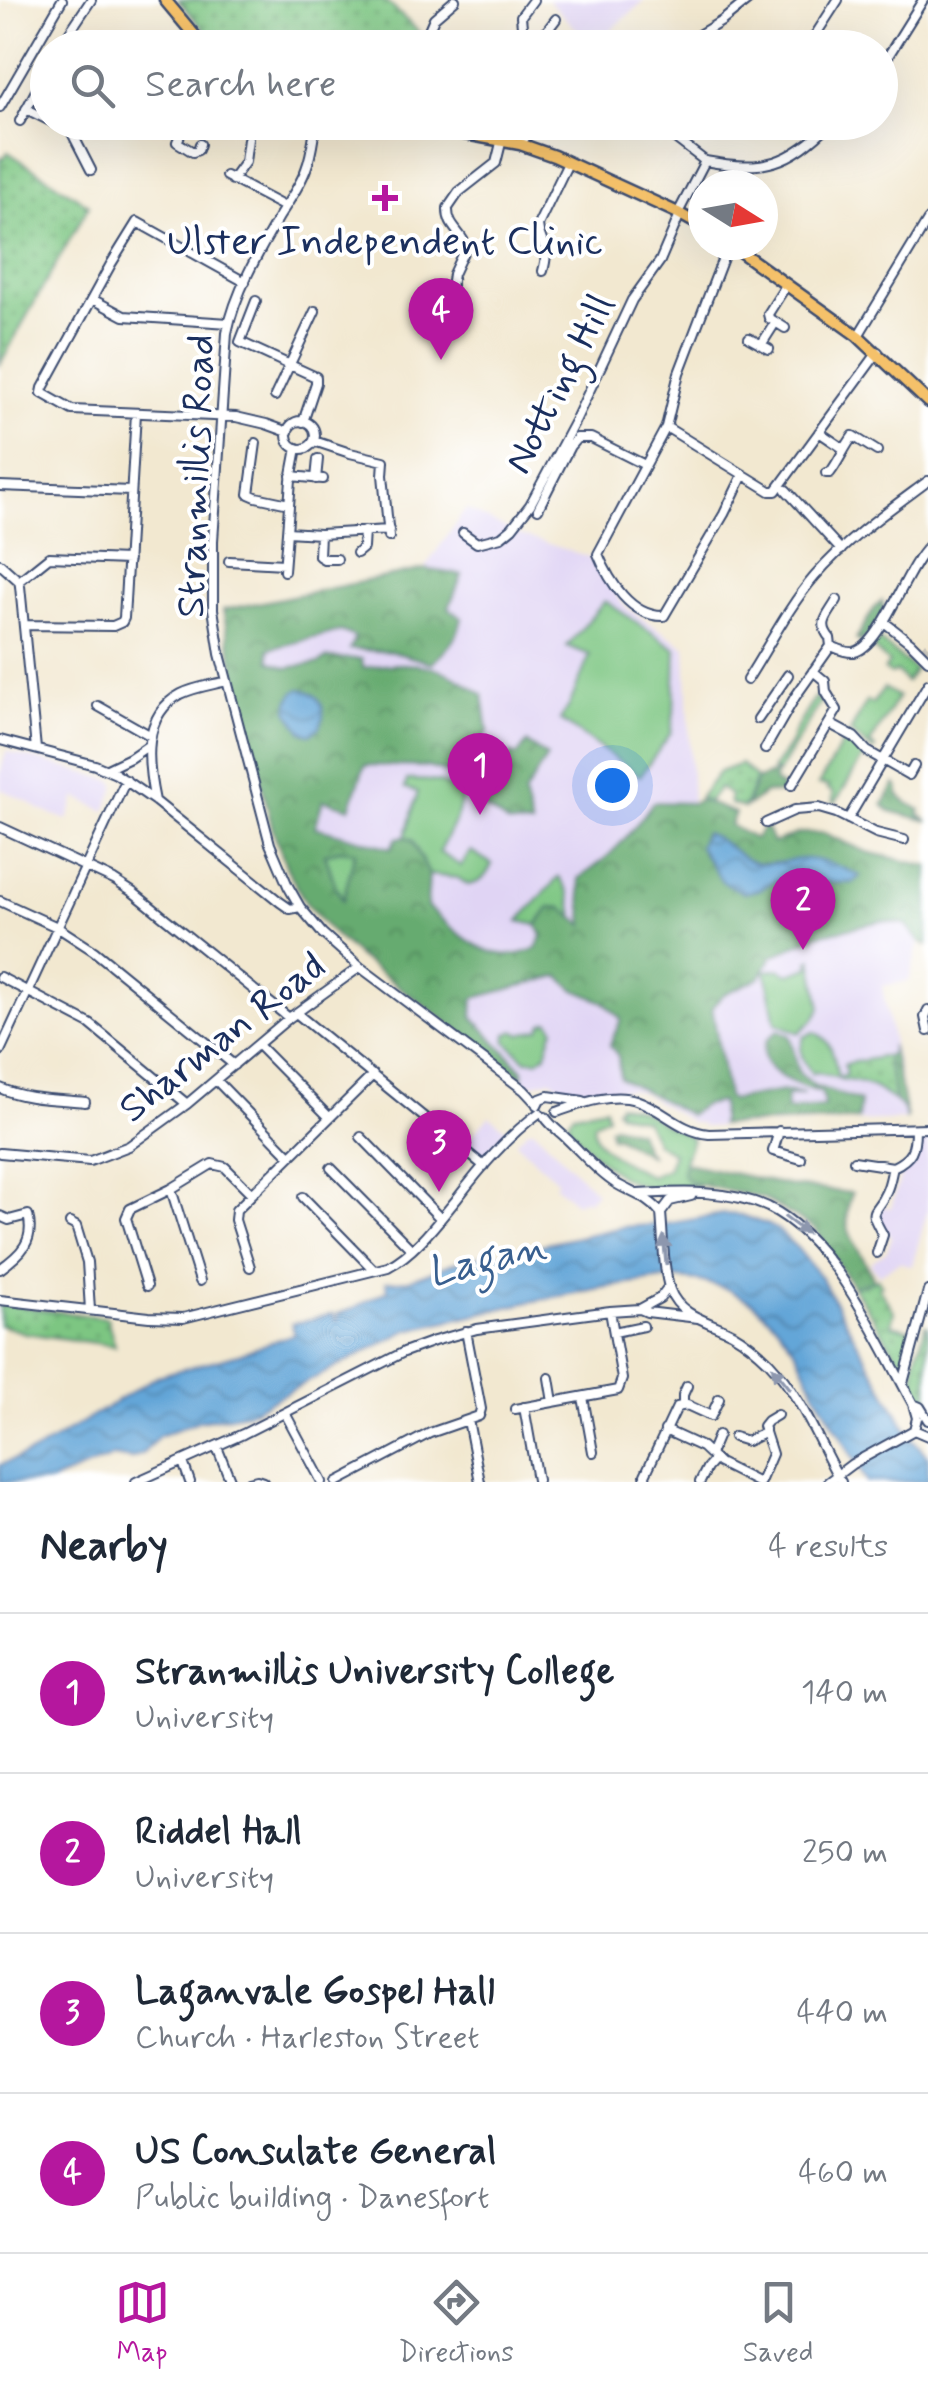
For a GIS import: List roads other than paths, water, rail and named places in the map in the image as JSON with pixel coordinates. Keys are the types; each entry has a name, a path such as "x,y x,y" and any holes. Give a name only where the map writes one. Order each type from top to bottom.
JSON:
{"main road":[{"path":"164,0 190,30"},
{"path":"506,140 568,163 688,219"},
{"path":"751,260 878,352 928,402"}],"street":[{"path":"45,30 62,0"},
{"path":"70,30 90,0"},
{"path":"429,30 434,18 455,0"},
{"path":"525,30 521,16 533,0"},
{"path":"709,30 748,0"},
{"path":"819,30 838,0"},
{"path":"898,40 923,0"},
{"path":"544,30 556,18"},
{"path":"0,108 30,56"},
{"path":"20,121 30,102"},
{"path":"26,109 30,111"},
{"path":"78,140 91,170"},
{"path":"178,140 193,152 200,144"},
{"name":"Stranmillis Road","path":"312,140 308,163 245,282 229,323 222,416 212,588 216,634 270,844 300,907 322,933 360,967 524,1090 553,1128 602,1174 655,1206 661,1216"},
{"path":"449,300 453,274 466,246 450,224 448,208 459,192 496,162 502,140"},
{"path":"520,144 523,140"},
{"path":"679,140 705,161 752,166 778,162 812,140"},
{"path":"250,142 245,162 229,178 285,207"},
{"path":"679,214 705,161"},
{"path":"544,271 547,250 538,225 568,163"},
{"name":"Notting Hill","path":"463,533 477,543 492,540 501,537 521,518 570,430 632,300 660,261 679,214"},
{"path":"858,336 928,220"},
{"path":"245,282 137,222 42,393 72,410 222,416 288,432"},
{"path":"723,260 679,373 666,427 598,554 626,600 656,617 664,616 743,475"},
{"path":"785,328 770,318 769,311 787,284"},
{"path":"92,299 124,316 229,323"},
{"path":"241,357 256,301"},
{"path":"276,396 315,311"},
{"path":"310,322 324,328"},
{"path":"749,338 765,347 775,322"},
{"path":"243,344 317,380 303,422"},
{"path":"666,427 770,491 776,491 878,352"},
{"path":"24,624 113,626 122,622 136,413"},
{"path":"303,422 313,428 314,440 309,447 297,448 288,440 288,432 296,423 303,422"},
{"path":"819,432 844,449"},
{"path":"538,508 577,438 586,436 645,465"},
{"path":"826,473 830,474 853,436 877,452"},
{"path":"287,532 389,533 384,461 314,440"},
{"path":"256,443 249,494 289,504"},
{"path":"229,562 284,568 297,448"},
{"path":"292,476 320,479 318,459"},
{"path":"747,680 806,586 841,550 928,481"},
{"path":"0,486 131,491"},
{"path":"786,490 841,550"},
{"path":"357,553 362,548 364,531"},
{"path":"320,534 320,556 336,559"},
{"path":"830,646 850,652 867,645 884,622 915,562 928,547"},
{"path":"18,580 49,557 128,560"},
{"path":"0,564 18,580 36,750"},
{"path":"766,749 830,646 823,624 837,600"},
{"path":"884,622 924,654"},
{"path":"792,785 836,713 824,679 813,671"},
{"path":"780,725 760,717 788,675"},
{"path":"155,801 149,772 150,740 159,714 191,690 227,681"},
{"path":"848,819 928,684"},
{"path":"98,706 150,740"},
{"path":"830,724 909,775 914,766"},
{"path":"0,740 107,769 155,801 280,902 290,909 300,907"},
{"path":"107,769 137,754 150,740"},
{"path":"0,1048 126,780"},
{"path":"766,823 804,808 829,810 876,833 904,840"},
{"path":"0,827 134,892 373,1075 484,1166"},
{"path":"0,901 57,927 94,952 234,1065"},
{"name":"Sharman Road","path":"0,1152 79,1161 100,1158 129,1146 360,967"},
{"path":"0,978 90,1024 187,1104"},
{"path":"928,1010 928,1031"},
{"path":"258,1044 330,1117"},
{"path":"250,1267 235,1215 240,1206 373,1075"},
{"path":"216,1080 290,1156"},
{"path":"0,1088 24,1096 85,1102"},
{"path":"0,1298 160,1318 190,1318 393,1264 440,1218 548,1096 586,1102"},
{"path":"554,1098 564,1136"},
{"path":"541,1108 550,1117 586,1102 638,1100 683,1128 699,1133 928,1128"},
{"path":"854,1161 893,1167 910,1156 915,1128"},
{"path":"780,1131 773,1151 801,1159"},
{"path":"361,1138 440,1218"},
{"path":"147,1286 126,1214 130,1209 215,1163 225,1167 252,1194"},
{"path":"877,1253 883,1235 873,1214 886,1193 893,1167"},
{"path":"331,1168 411,1249"},
{"path":"171,1189 200,1280"},
{"path":"638,1194 706,1194 766,1206 802,1229 827,1256 903,1384 917,1418 912,1431 850,1466 841,1480 826,1482 830,1461"},
{"path":"706,1194 670,1201 661,1216 668,1284 675,1300 698,1318 730,1332 768,1362 792,1392 841,1480"},
{"path":"303,1196 374,1270"},
{"path":"0,1216 8,1220 28,1215 31,1234 0,1269"},
{"path":"70,1223 76,1226 89,1270 90,1310"},
{"path":"67,1238 78,1237"},
{"path":"142,1481 404,1352 466,1331 640,1309 660,1298 668,1284"},
{"path":"903,1384 928,1291"},
{"path":"640,1309 698,1318"},
{"path":"536,1480 520,1408 620,1388 622,1379 610,1311"},
{"path":"614,1332 643,1326"},
{"path":"336,1482 430,1433 477,1418 480,1413 466,1331"},
{"path":"549,1378 554,1402"},
{"path":"683,1404 687,1386"},
{"path":"583,1397 593,1452"},
{"path":"683,1404 710,1420 719,1399"},
{"path":"646,1482 645,1474 674,1409 683,1404"},
{"path":"914,1404 928,1420"},
{"path":"286,1412 322,1482"},
{"path":"665,1430 702,1447 712,1457 758,1482 772,1454 764,1423 777,1416"},
{"path":"468,1420 480,1482"},
{"path":"912,1431 928,1436"},
{"path":"734,1437 747,1441 764,1434"},
{"path":"700,1482 718,1435"},
{"path":"217,1447 231,1482"},
{"path":"830,1461 850,1466"},
{"path":"183,1462 190,1482"},
{"path":"249,1482 263,1482"}],"water":[{"path":"300,689 313,694 322,708 320,727 310,734 302,731 288,711 291,698"},
{"path":"705,833 752,862 814,860 860,876 852,883 775,881 744,893 722,881 699,846"},
{"name":"Lagan","path":"741,1215 778,1230 821,1278 911,1437 928,1457 928,1482 867,1482 797,1352 777,1325 753,1303 727,1289 670,1278 529,1302 408,1330 247,1413 198,1421 159,1436 131,1459 114,1456 50,1482 0,1482 0,1465 36,1451 158,1376 294,1334 292,1324 333,1314 336,1321 337,1314 388,1290 386,1282 409,1280 467,1258 623,1227"}],"tunnel":[{"path":"923,650 928,645"}],"place":[{"name":"Ulster Independent Clinic","path":"385,198"},
{"name":"US Consulate General","path":"441,360"},
{"name":"Stranmillis University College","path":"480,815"},
{"name":"Riddel Hall","path":"803,950"},
{"name":"Laganvale Gospel Hall","path":"439,1192"}]}
